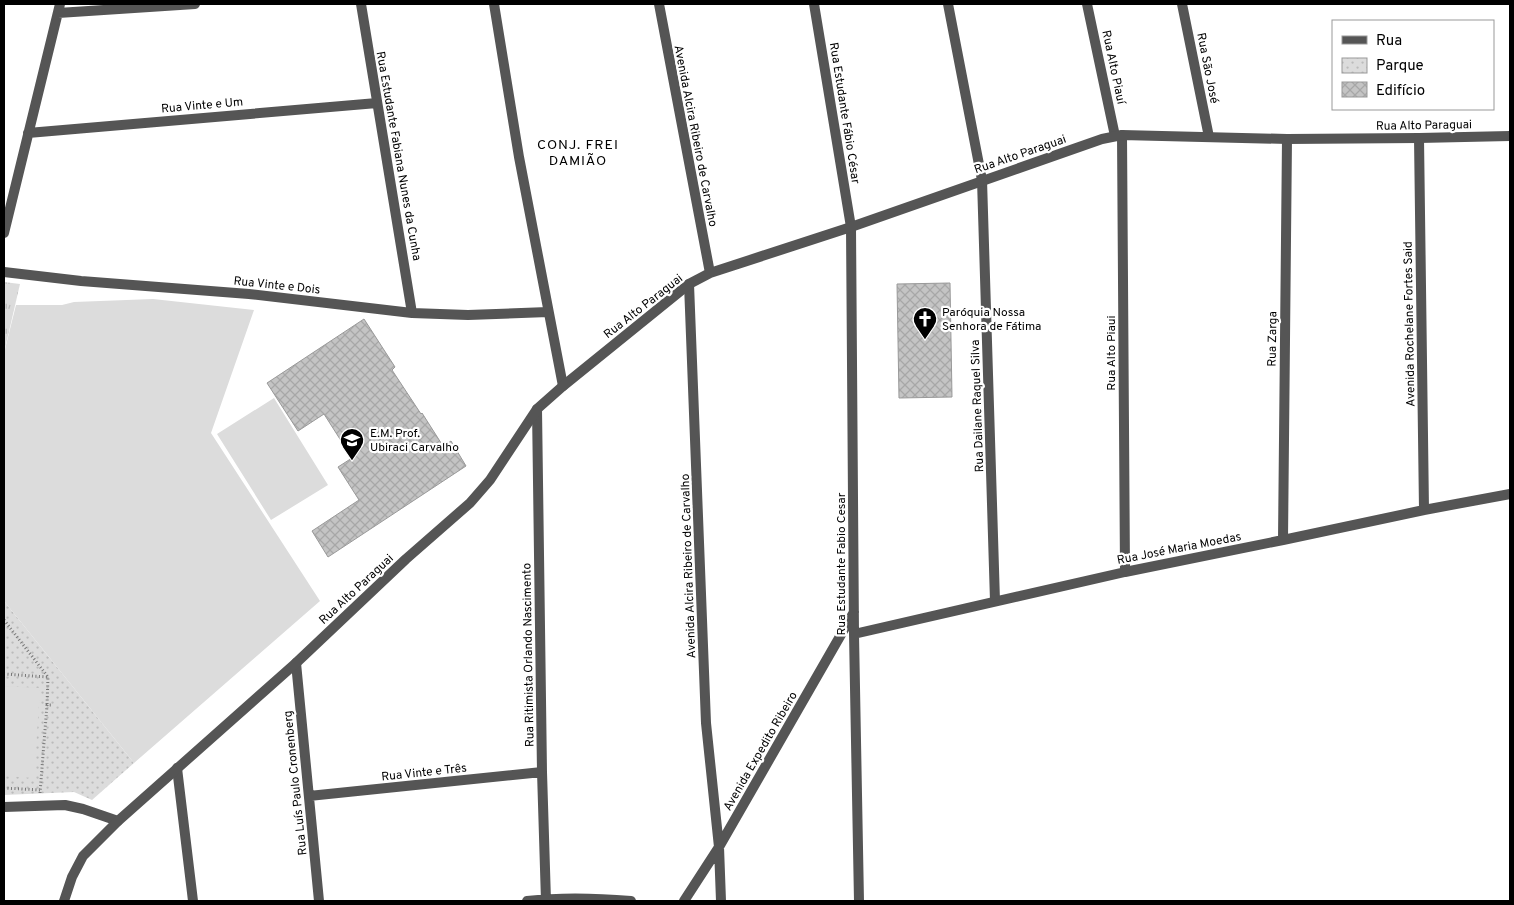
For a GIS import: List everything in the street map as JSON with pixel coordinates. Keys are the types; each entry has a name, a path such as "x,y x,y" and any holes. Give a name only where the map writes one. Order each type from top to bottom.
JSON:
{"street":[{"path":"4,233 59,8 195,4"},
{"name":"Rua Estudante Fabiana Nunes da Cunha","path":"361,4 412,312"},
{"path":"494,4 519,157 563,386"},
{"name":"Avenida Alcira Ribeiro de Carvalho","path":"659,4 710,273"},
{"name":"Rua Estudante Fábio César","path":"814,4 851,227"},
{"name":"Rua Dailane Raquel Silva","path":"948,4 982,180 996,601"},
{"name":"Rua Alto Piauí","path":"1088,4 1119,136"},
{"name":"Rua São José","path":"1182,4 1209,137"},
{"name":"Rua Vinte e Um","path":"28,133 377,103"},
{"name":"Rua Alto Paraguai","path":"64,901 72,877 83,856 118,821 296,663 406,559 470,503 490,480 537,409 689,284 710,273 851,227 1102,138 1119,136 1287,139 1510,136"},
{"name":"Rua Alto Piaui","path":"1119,136 1124,572"},
{"name":"Avenida Rochelane Fortes Said","path":"1419,138 1424,510"},
{"name":"Rua Zarga","path":"1283,540 1287,139"},
{"name":"Rua Estudante Fabio Cesar","path":"851,227 854,634 859,901"},
{"name":"Rua Vinte e Dois","path":"4,272 81,281 249,294 412,312 468,315 548,312"},
{"name":"Avenida Alcira Ribeiro de Carvalho","path":"689,284 706,723 719,847 721,901"},
{"name":"Rua Ritimista Orlando Nascimento","path":"537,409 542,772 546,900"},
{"name":"Rua José Maria Moedas","path":"854,634 1124,572 1510,494"},
{"name":"Avenida Expedito Ribeiro","path":"684,901 719,847 854,612"},
{"name":"Rua Luís Paulo Cronenberg","path":"296,663 319,901"},
{"path":"177,768 193,901"},
{"name":"Rua Vinte e Três","path":"309,796 542,772"},
{"path":"4,807 64,805 83,808 118,821"},
{"path":"527,901 631,901"}],"path":[{"path":"4,620 48,677 40,806"},
{"path":"4,674 48,677"},
{"path":"47,705 53,705"},
{"path":"4,788 41,790"}],"green space":[{"path":"4,282 20,284 4,353"},
{"path":"153,299 254,310 211,433 320,601 134,763 4,601 4,353 16,305 62,305 74,302"},
{"path":"274,398 328,485 271,520 217,434"},
{"path":"4,601 134,763 92,800 74,792 4,795"},
{"path":"4,686 40,688 34,778 4,776"}],"building":[{"path":"950,283 952,397 899,398 897,284"},
{"path":"364,319 395,367 392,370 443,446 451,441 466,466 328,557 312,531 359,500 338,467 352,458 324,414 298,431 267,383"}],"place":[{"name":"Paróquia Nossa Senhora de Fátima","path":"925,340"},
{"name":"E.M. Prof. Ubiraci Carvalho","path":"352,461"}],"district":[{"name":"CONJ. FREI DAMIÃO","path":"578,152"}]}
